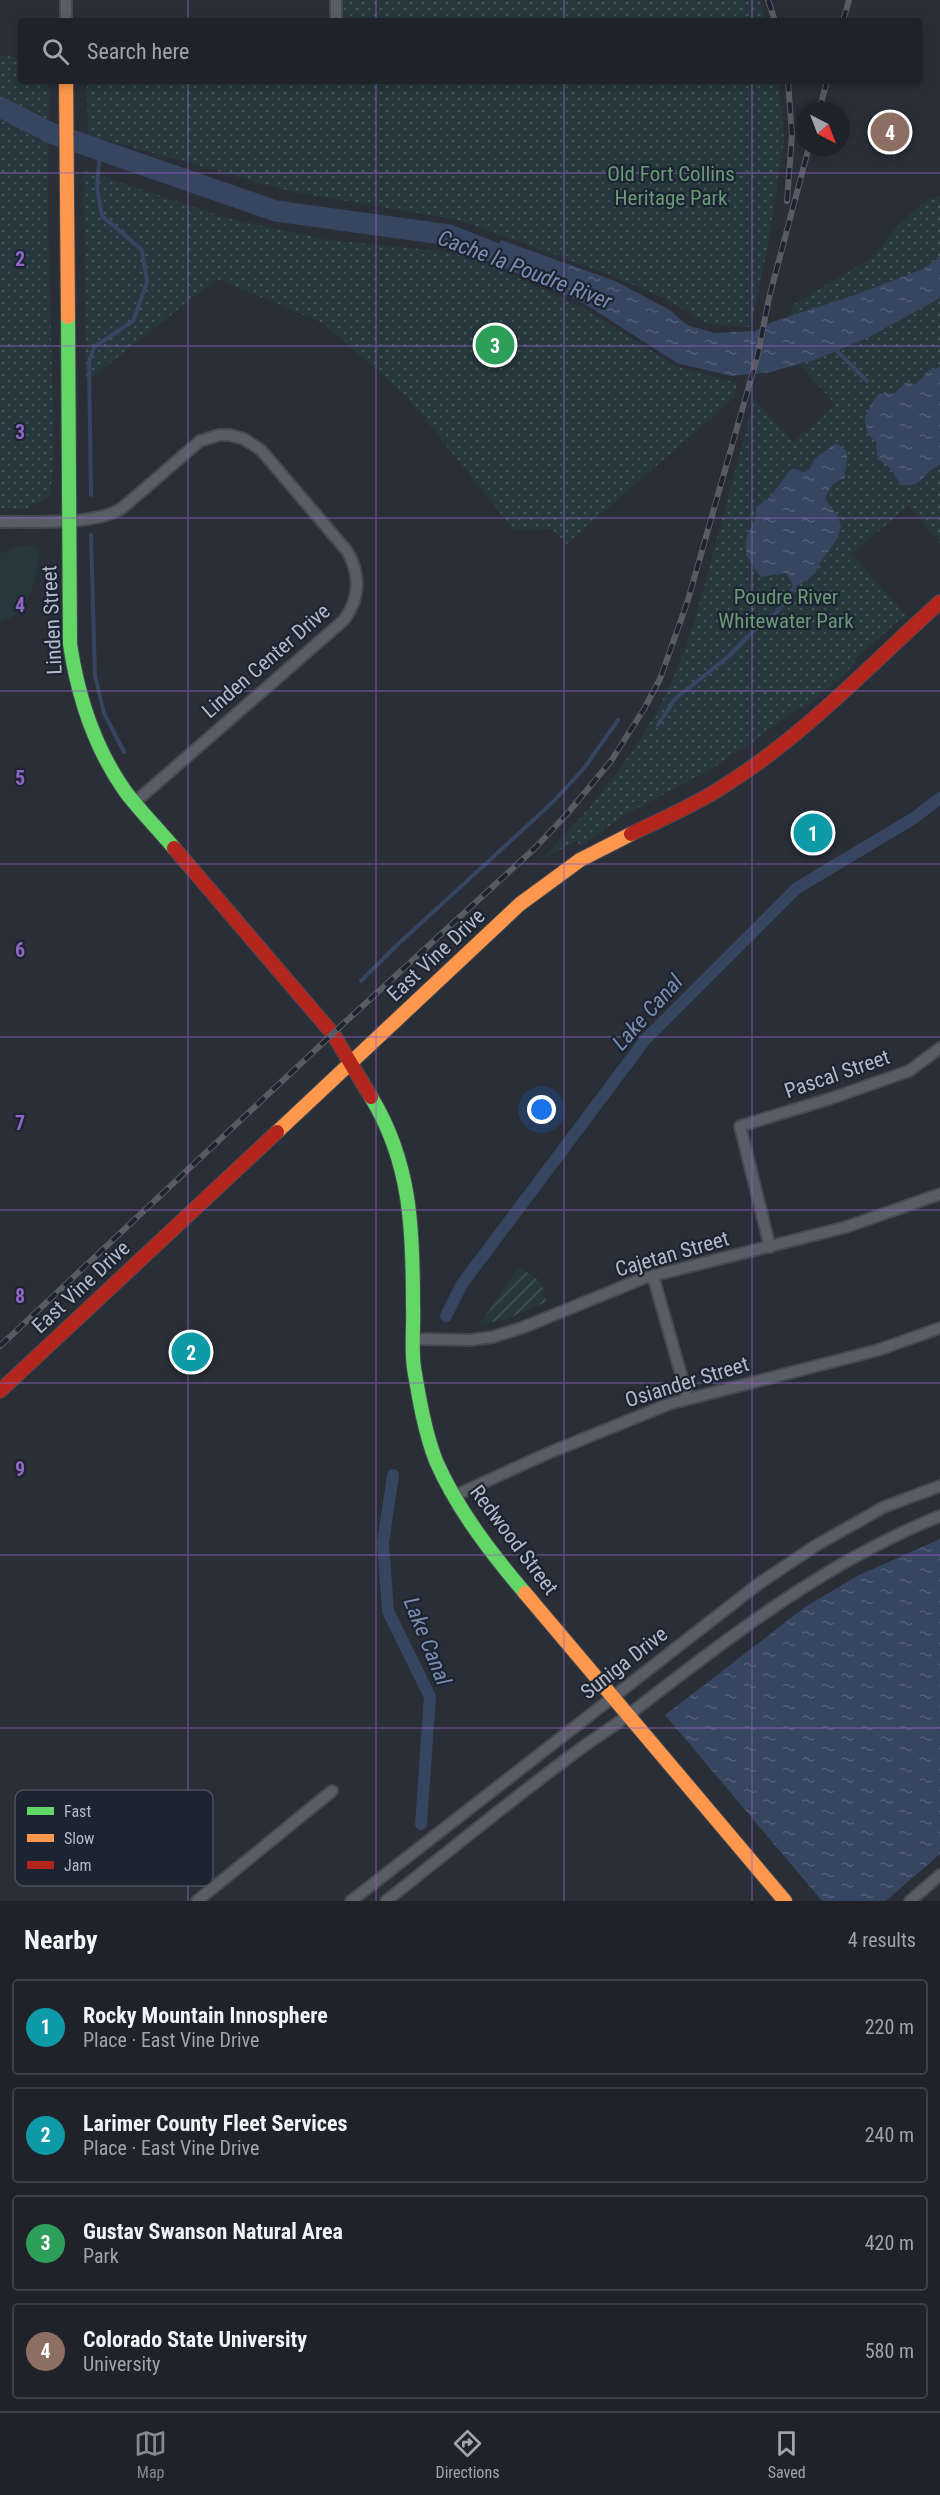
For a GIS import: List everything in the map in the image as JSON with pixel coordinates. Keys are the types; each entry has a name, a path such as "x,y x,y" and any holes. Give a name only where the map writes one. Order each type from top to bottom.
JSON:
{"street":[{"path":"66,0 66,18"},
{"path":"336,0 336,18"},
{"name":"Linden Street","path":"66,84 70,644 78,692 99,751 134,803 333,1034 352,1062"},
{"name":"Linden Center Drive","path":"0,522 94,519 112,514 121,509 200,441 219,435 230,435 244,439 261,450 347,551 357,576 356,597 344,620 134,803"},
{"name":"East Vine Drive","path":"0,1391 520,904 551,879 601,849 710,795 740,776 800,729 939,606"},
{"name":"Pascal Street","path":"770,1247 740,1126 909,1071 940,1048"},
{"name":"Redwood Street","path":"352,1062 384,1118 403,1169 413,1250 414,1366 426,1426 436,1460 454,1496 482,1539 517,1584 785,1901"},
{"name":"Cajetan Street","path":"414,1339 471,1340 493,1336 524,1327 653,1276 846,1227 940,1194"},
{"path":"653,1276 688,1399"},
{"name":"Osiander Street","path":"454,1496 546,1454 669,1404 878,1350 940,1328"},
{"name":"Suniga Drive","path":"351,1901 757,1585 815,1546 884,1507 940,1486"},
{"name":"Suniga Drive","path":"386,1901 572,1755 628,1716 752,1621 817,1578 903,1530 940,1516"},
{"path":"197,1901 332,1791"},
{"path":"910,1901 940,1875"}],"green space":[{"path":"341,0 760,0 765,18 340,18"},
{"path":"0,55 18,58 18,84 49,84 48,217 54,456 50,497 25,509 0,508"},
{"name":"Old Fort Collins Heritage Park","path":"87,84 779,84 784,140 767,251 751,327 708,324 667,300 616,277 459,220 294,192 88,135"},
{"path":"83,170 227,218 328,240 442,251 481,261 581,307 678,367 737,383 734,398 567,544 552,529 514,530 408,398 323,323 217,279 86,382"},
{"name":"Poudre River Whitewater Park","path":"940,196 940,543 908,506 852,554 908,618 898,621 857,658 853,666 805,708 796,709 754,741 711,769 623,816 582,846 576,841 543,858 613,778 643,734 669,687 695,619 754,399 794,442 835,404 786,350 783,329 794,304 875,256 894,229 926,200"},
{"path":"34,545 39,552 34,584 30,594 19,611 0,623 0,554 15,547"},
{"path":"518,1268 538,1280 544,1290 546,1302 504,1320 480,1324"}],"water":[{"path":"501,240 615,281 670,310 687,325 714,333 755,331 772,322 852,296 923,269 940,257 940,298 869,337 817,359 771,372 731,376 677,363 585,304 490,261"},
{"path":"940,367 940,465 915,484 900,485 893,471 877,457 876,442 867,433 865,417 872,402 879,394 895,393 906,382 916,384 929,370"},
{"path":"835,444 845,449 847,458 845,478 832,486 825,500 837,515 841,525 833,545 815,574 797,586 794,587 786,573 761,577 749,559 745,544 755,520 756,507 770,497 790,470 796,469 804,472 810,469 814,459"},
{"path":"940,1539 940,1854 886,1901 822,1901 665,1715 805,1607 857,1576"}],"waterway":[{"name":"Cache la Poudre River","path":"0,107 51,133 276,211 449,235 521,263"},
{"path":"91,495 89,362 94,347 133,321 147,282 142,250 102,216 97,187 100,150"},
{"path":"834,348 867,381"},
{"path":"91,535 95,676 104,713 124,752"},
{"path":"658,725 675,699 729,656 747,637 778,611 794,587"},
{"path":"361,981 553,802 585,767 618,720"},
{"name":"Lake Canal","path":"446,1316 462,1284 645,1040 797,888 914,818 940,798"},
{"name":"Lake Canal","path":"393,1475 383,1543 388,1611 430,1697 421,1824"}],"railway":[{"path":"768,0 774,18"},
{"path":"844,18 849,0"},
{"path":"787,201 792,135 788,84"},
{"path":"821,102 826,84"},
{"path":"0,1346 343,1024 535,848 611,761 660,679 688,600 758,354 769,298 807,156"}],"traffic: fast":[{"path":"68,317 70,644 73,664 89,721 104,757 125,791 174,848"},
{"path":"371,1097 394,1146 407,1197 412,1250 413,1360 432,1450 444,1479 464,1513 525,1593"}],"traffic: slow":[{"path":"66,84 68,317"},
{"path":"277,1132 520,904 580,860 631,834"},
{"path":"525,1593 785,1901"}],"traffic: jam":[{"path":"631,834 702,799 782,745 836,699 940,602"},
{"path":"174,848 333,1034 371,1097"},
{"path":"0,1391 277,1132"}],"place":[{"name":"Colorado State University","path":"890,132"},
{"name":"Gustav Swanson Natural Area","path":"495,345"},
{"name":"Rocky Mountain Innosphere","path":"813,833"},
{"name":"Larimer County Fleet Services","path":"191,1352"}]}
